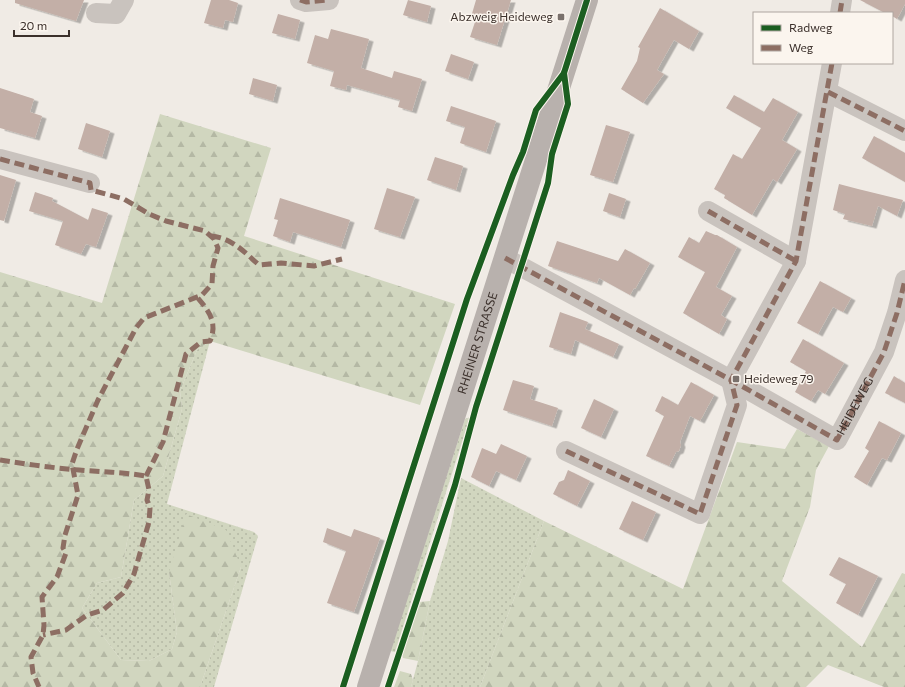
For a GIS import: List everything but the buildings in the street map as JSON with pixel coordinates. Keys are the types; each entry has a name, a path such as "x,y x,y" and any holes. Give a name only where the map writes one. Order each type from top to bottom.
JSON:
{"main road":[{"name":"RHEINER STRASSE","path":"368,687 504,258 588,0"}],"street":[{"path":"96,13 116,14 124,0"},
{"path":"300,0 306,2 329,0"},
{"path":"840,12 842,0"},
{"path":"566,451 700,514 737,406 731,380 796,261 828,92 832,64"},
{"path":"828,92 905,131"},
{"path":"0,159 90,183"},
{"path":"708,211 796,261"},
{"name":"HEIDEWEG","path":"504,258 731,380 837,440 884,352 897,313 905,280"}],"green space":[{"path":"160,114 271,148 244,236 455,304 420,405 210,341 197,350 180,391 182,409 163,476 134,500 121,577 97,583 82,608 121,660 149,661 172,649 177,632 169,572 186,514 226,530 241,567 200,687 0,687 0,272 102,303"},
{"path":"210,341 167,504 254,532 258,536 214,687 200,687 241,567 169,572 177,632 172,649 149,661 121,660 82,608 97,583 121,577 134,500 163,476 182,409 180,391 197,350"},
{"path":"470,417 395,652 390,651 465,419"},
{"path":"797,429 829,446 816,470 810,507 782,581 862,647 902,573 905,574 905,687 884,687 828,665 806,687 480,687 544,521 683,589 737,442 785,449"},
{"path":"461,478 544,521 480,687 411,687 418,661 430,601 448,541"},
{"path":"430,601 418,661 403,658 402,655 419,602"},
{"path":"400,671 411,674 413,680 411,687 394,687"}],"marked path":[{"path":"300,0 306,2 329,0"},
{"path":"840,12 842,0"},
{"path":"566,451 700,514 737,405 731,380 796,261 832,64"},
{"path":"828,92 905,131"},
{"path":"0,159 90,183 91,190 124,199 149,214 166,221 205,231 214,239 218,248 213,266 212,284 202,295 144,318 136,328 98,400 77,449 72,464 78,495 65,535 63,548 66,553 57,577 42,597 44,625 43,635 31,657 33,673 39,687"},
{"path":"708,211 796,261"},
{"path":"211,236 231,242 259,265 281,263 314,266 342,259"},
{"path":"505,258 731,380 837,440 884,352 897,313 905,280"},
{"path":"146,476 163,442 186,354 201,342 210,341 212,335 213,323 205,307 197,297"},
{"path":"0,460 59,468 146,476 149,490 147,500 150,508 149,522 134,574 123,593 103,610 87,615 66,630 43,635"}],"cycle path":[{"path":"343,687 467,299 523,152 536,110 564,73 587,0"},
{"path":"388,687 455,485 476,407 548,183 552,154 568,104 564,73"}],"place":[{"name":"Abzweig Heideweg","path":"561,17"},
{"name":"Heideweg 79","path":"736,379"}]}
